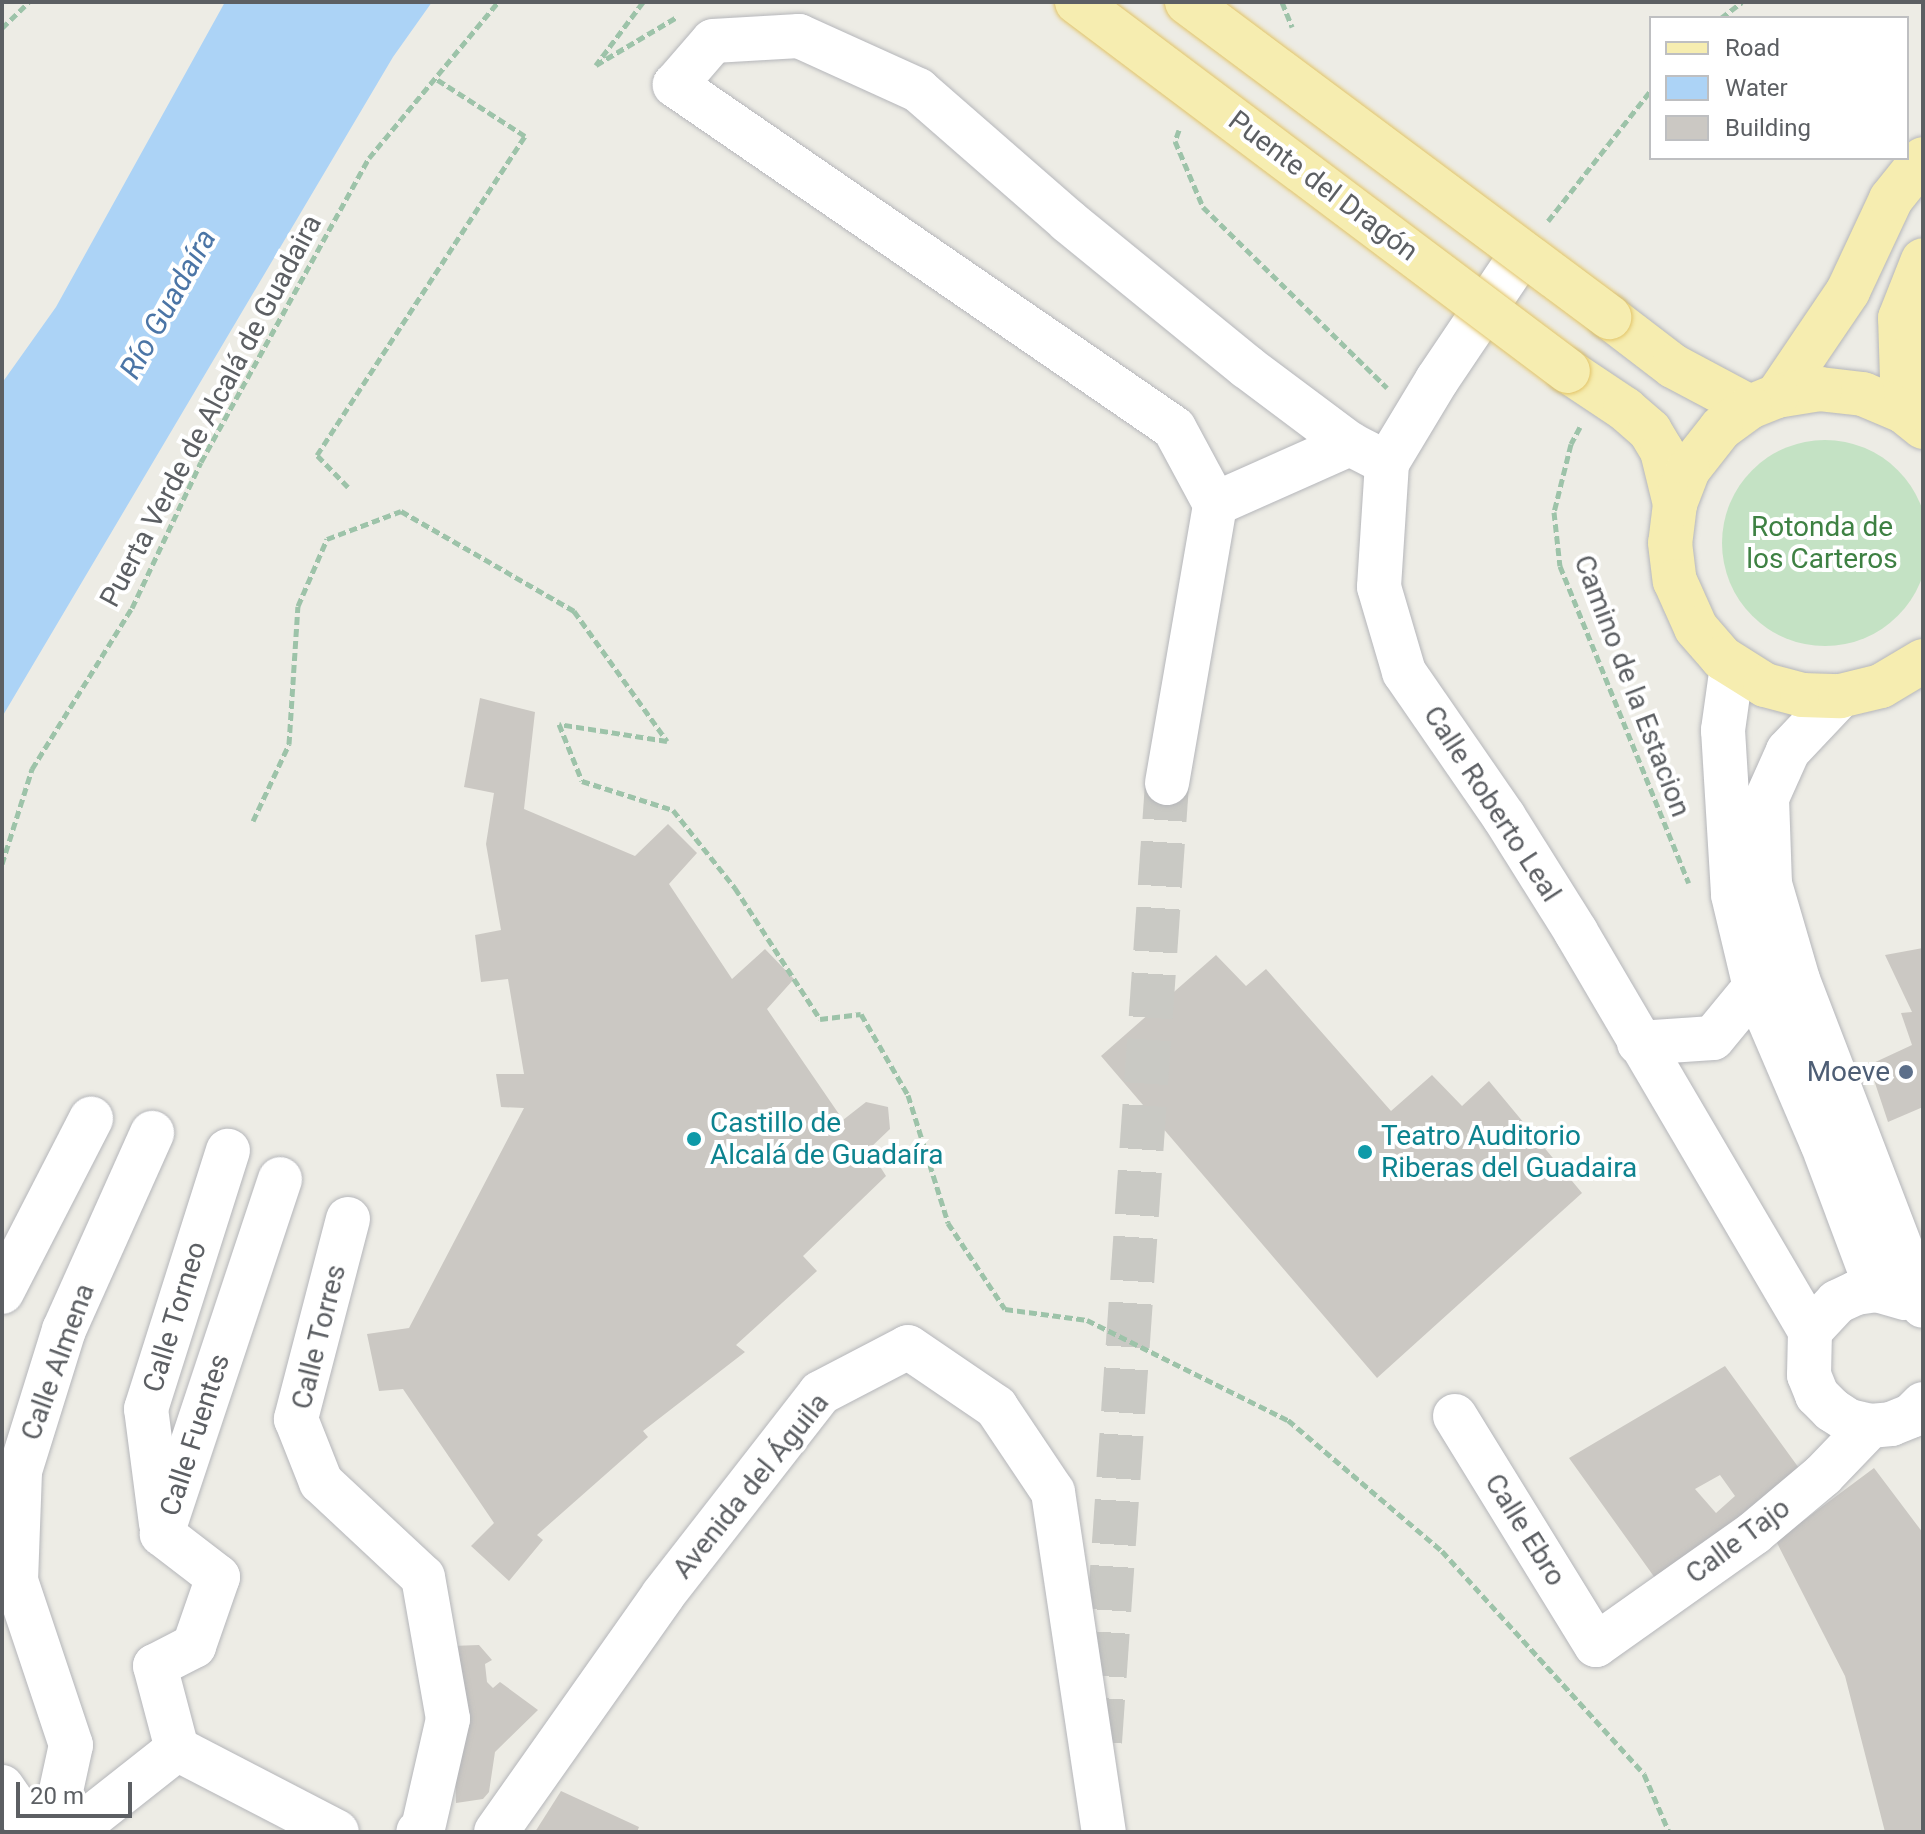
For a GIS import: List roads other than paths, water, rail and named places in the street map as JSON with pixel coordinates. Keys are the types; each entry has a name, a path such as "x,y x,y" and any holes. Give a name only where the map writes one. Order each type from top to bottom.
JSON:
{"main road":[{"name":"Puente del Dragón","path":"1077,2 1583,381 1625,409 1657,441 1675,504"},
{"path":"1187,2 1673,366 1764,402"},
{"path":"1764,402 1848,291 1891,199 1923,159"},
{"path":"1913,419 1900,318 1923,260"},
{"path":"1913,419 1863,394 1849,392 1820,389 1764,402 1721,428 1698,455 1675,504 1670,543 1679,594 1696,628 1732,666 1765,685 1802,695 1840,696 1881,686 1923,661"}],"street":[{"path":"1167,783 1215,504 1174,428 675,85 713,41 799,36 918,90 1092,241 1247,367 1368,453"},
{"name":"Calle Roberto Leal","path":"1519,258 1415,417 1368,453 1379,587 1404,672 1504,817 1810,1331"},
{"path":"1215,504 1368,453"},
{"path":"1732,666 1723,730 1733,895 1755,987 1822,1143 1877,1290"},
{"path":"1840,696 1788,751 1767,798 1770,884 1798,980 1923,1309"},
{"path":"1639,1043 1713,1038 1755,987"},
{"path":"2,1292 91,1119"},
{"name":"Calle Almena","path":"52,1832 71,1745 16,1581 20,1471 64,1330 152,1133"},
{"name":"Calle Torneo","path":"162,1534 146,1409 228,1151"},
{"name":"Calle Fuentes","path":"177,1749 155,1666 194,1646 218,1577 162,1534 280,1179"},
{"name":"Calle Torres","path":"348,1219 296,1419 321,1482 423,1577 448,1719 423,1828 418,1832"},
{"path":"1907,1419 1849,1421 1817,1395 1809,1375 1810,1331 1837,1302 1856,1293 1877,1290 1904,1298 1923,1309"},
{"name":"Avenida del Águila","path":"499,1830 663,1595 820,1393 908,1347 996,1407 1053,1492 1104,1832"},
{"name":"Calle Ebro","path":"1455,1416 1596,1645"},
{"name":"Calle Tajo","path":"1596,1645 1754,1533 1823,1475 1907,1419"},
{"path":"72,1832 177,1749 309,1826"},
{"path":"2,1787 33,1832"}],"water":[{"name":"Río Guadaíra","path":"225,2 432,2 393,57 2,717 2,383 56,307"}],"tunnel":[{"path":"1100,1742 1167,783"}],"place":[{"name":"Moeve","path":"1906,1072"},
{"name":"Castillo de Alcalá de Guadaíra","path":"694,1139"},
{"name":"Teatro Auditorio Riberas del Guadaira","path":"1365,1152"}],"park label":[{"name":"Rotonda de los Carteros","path":"1822,543"}]}
